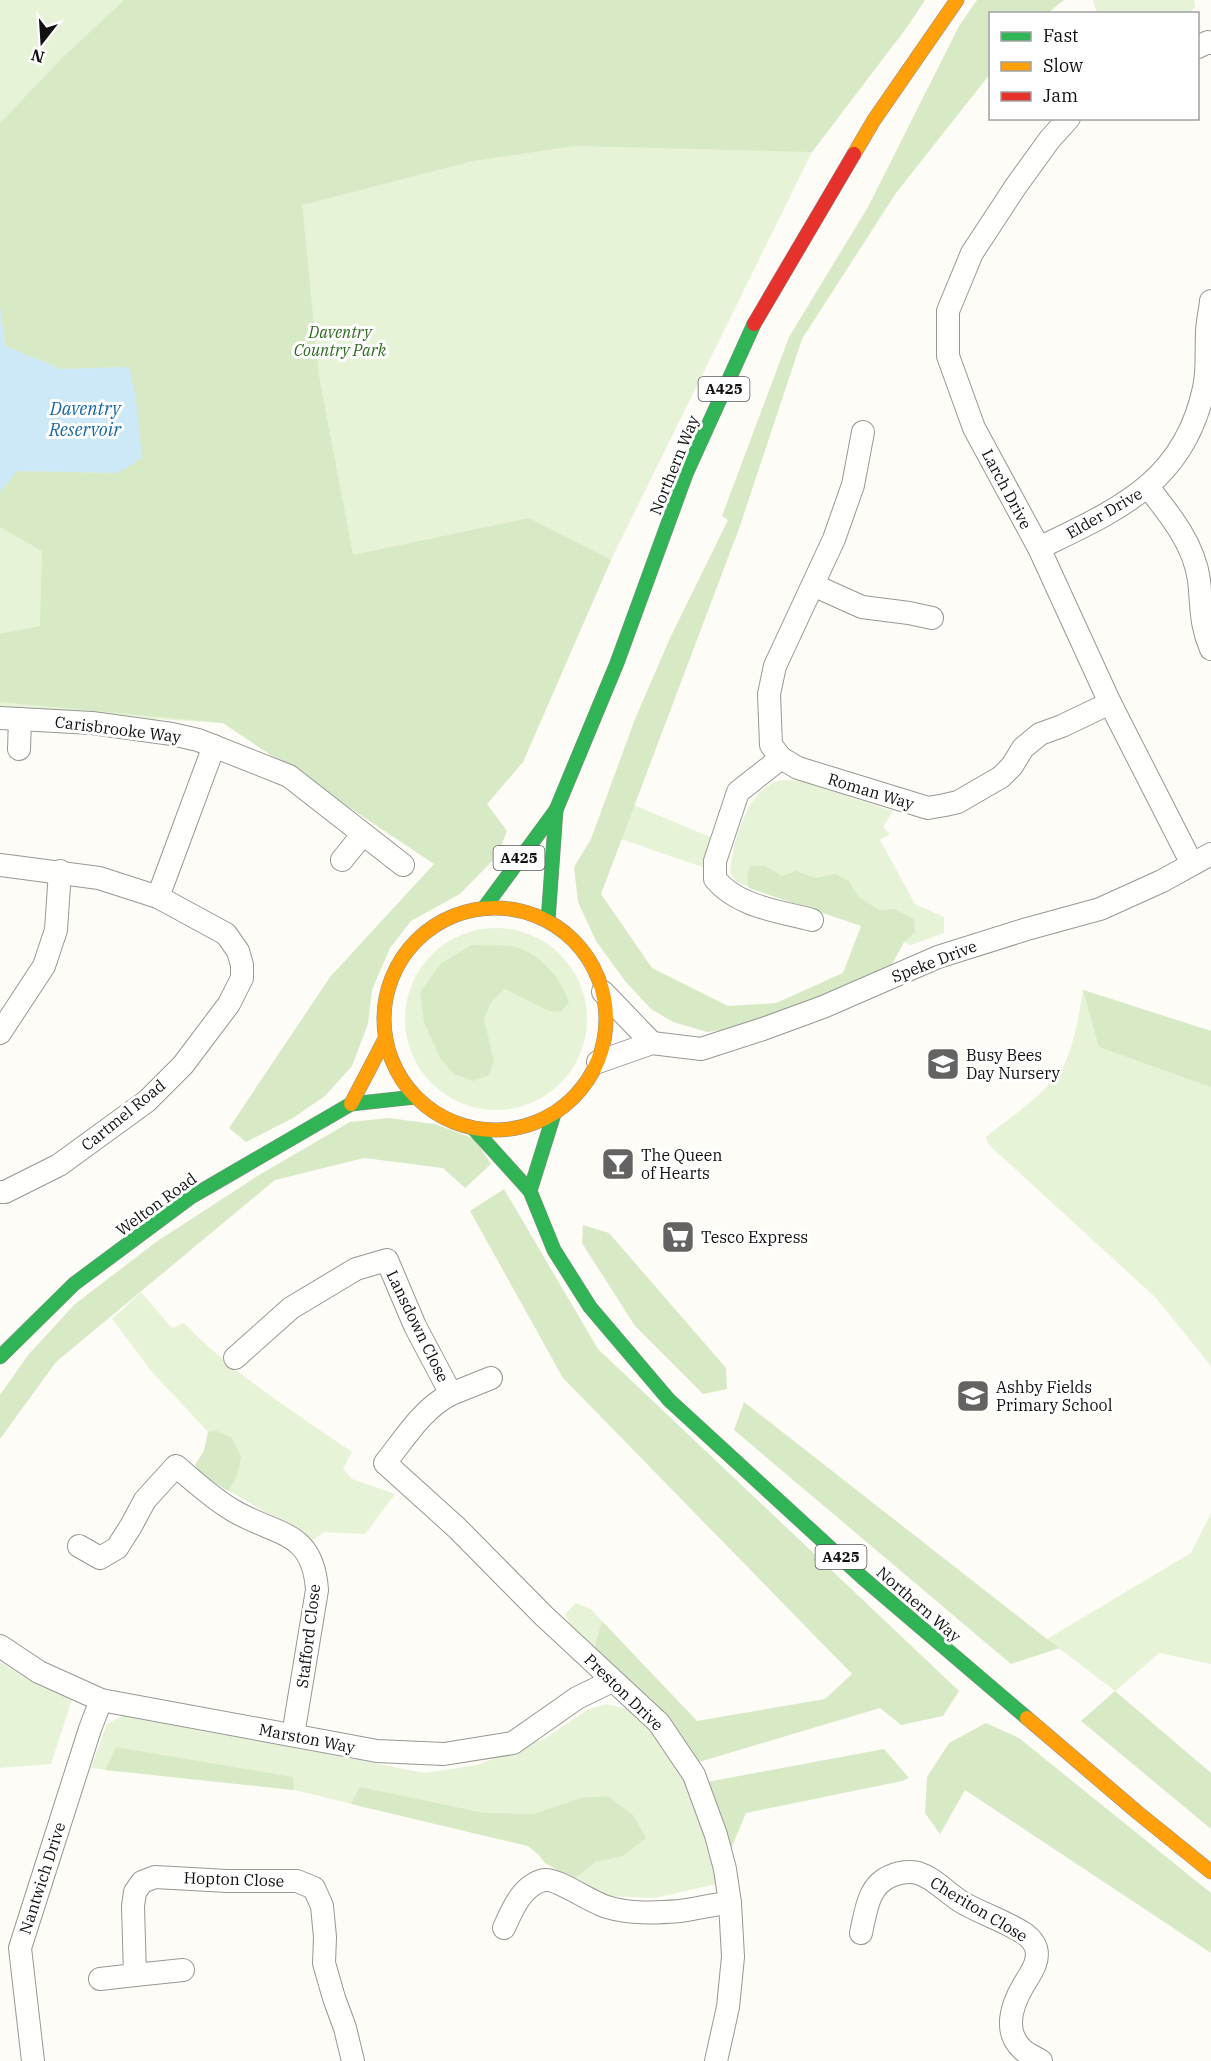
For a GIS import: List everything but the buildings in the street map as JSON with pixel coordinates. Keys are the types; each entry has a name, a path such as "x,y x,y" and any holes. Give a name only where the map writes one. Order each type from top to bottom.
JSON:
{"main road":[{"name":"Northern Way","path":"556,810 617,663 686,474 754,323 874,120 957,0"},
{"name":"A425","path":"484,908 556,810"},
{"name":"A425","path":"548,921 556,810"},
{"path":"484,908 508,908 548,921 568,935 588,957 603,992 606,1031 598,1062 577,1095 554,1114 516,1129 474,1129 446,1120 415,1097 394,1067 385,1039 386,994 404,954 437,924 462,912 484,908"},
{"path":"351,1104 385,1039"},
{"name":"Welton Road","path":"0,1357 74,1284 191,1197 351,1104 415,1097"},
{"path":"530,1191 554,1114"},
{"name":"A425","path":"474,1129 530,1191"},
{"name":"Northern Way","path":"530,1191 554,1250 590,1307 669,1400 863,1578 1137,1812 1211,1872"}],"street":[{"name":"Larch Drive","path":"1068,120 1050,139 1016,186 972,254 948,311 948,356 974,428 1039,548 1110,703 1202,859"},
{"name":"Elder Drive","path":"1039,548 1087,525 1148,488 1165,470 1185,442 1198,410 1205,378 1211,301"},
{"path":"813,920 761,907 724,891 715,879 716,861 738,792 781,758 771,745 769,694 775,666 834,538 853,485 863,432"},
{"path":"1148,488 1183,534 1193,558 1199,580 1204,632 1211,649"},
{"path":"813,585 862,607 932,618"},
{"name":"Roman Way","path":"781,758 798,768 928,808 958,802 973,794 1001,777 1012,766 1023,748 1040,734 1110,703"},
{"name":"Carisbrooke Way","path":"19,750 10,718 92,723 160,732 198,740 289,776 404,865"},
{"path":"158,897 214,746"},
{"path":"342,860 363,834"},
{"name":"Speke Drive","path":"598,1062 652,1042 701,1048 763,1029 823,1007 938,957 1027,928 1100,909 1162,881 1202,859"},
{"name":"Cartmel Road","path":"0,865 60,871 99,878 158,897 226,934 238,951 242,965 242,978 229,1004 183,1065 147,1101 59,1165 5,1192 0,1192"},
{"path":"0,1033 44,966 56,930 60,871"},
{"path":"603,992 652,1042"},
{"name":"Lansdown Close","path":"235,1358 291,1308 356,1269 387,1260 415,1326 451,1394"},
{"name":"Lansdown Close","path":"385,1463 416,1423 436,1402 490,1378"},
{"name":"Preston Drive","path":"385,1463 457,1528 612,1681 659,1723 694,1774 716,1835 725,1869 730,1903 733,1957 728,2007 716,2061"},
{"name":"Stafford Close","path":"79,1546 100,1558 117,1548 145,1500 176,1466 234,1511 299,1542 315,1570 316,1590 293,1735"},
{"name":"Marston Way","path":"0,1646 39,1672 101,1700 377,1751 444,1754 513,1743 577,1698 612,1681"},
{"name":"Nantwich Drive","path":"33,2061 10,1946 101,1700"},
{"name":"Cheriton Close","path":"861,1933 871,1893 880,1881 902,1872 910,1872 920,1874 960,1901 1011,1925 1028,1936 1036,1948 1036,1963 1016,2001 1011,2026 1014,2039 1022,2049 1041,2061"},
{"name":"Hopton Close","path":"135,1975 133,1906 135,1892 142,1882 155,1877 227,1881 297,1881 314,1888 322,1906 325,1936 324,1963 353,2061"},
{"path":"504,1928 511,1912 527,1888 545,1880 560,1883 578,1895 605,1907 635,1913 681,1911 730,1903"},
{"path":"100,1979 183,1970"}],"green space":[{"name":"Daventry Country Park","path":"0,0 925,0 812,152 611,560 523,762 434,864 223,723 0,710"},
{"name":"Daventry Country Park","path":"124,0 925,0 812,152 575,146 473,161 302,205 319,376 353,555 529,518 611,560 523,762 487,804 507,831 497,856 460,894 411,921 390,948 372,990 368,1024 352,1066 325,1096 293,1118 246,1142 229,1128 330,977 434,864 223,723 0,702 0,634 40,626 42,551 0,527 0,492 17,471 118,473 129,367 61,369 5,346 0,306 0,123 63,57"},
{"path":"977,0 1064,0 1049,12 989,12 989,75 896,193 802,339 740,526 601,894 652,968 728,1006 776,1003 843,973 861,926 749,888 747,875 750,866 765,866 782,876 796,871 816,878 835,874 849,881 859,897 879,910 894,909 914,919 915,932 904,942 891,966 754,1026 707,1032 673,1022 651,1009 625,981 596,941 578,902 574,867 591,839 635,719 670,638 728,520 722,516 789,337 868,207 959,26"},
{"path":"1093,0 1194,0 1195,8 1189,12 1097,12"},
{"path":"783,780 801,781 893,811 883,827 890,834 880,840 915,904 944,917 944,933 911,945 861,925 755,890 736,881 730,873 734,846 744,817 760,792 771,784"},
{"path":"634,805 715,839 711,870 621,839"},
{"path":"496,928 531,935 547,943 560,955 572,968 580,984 587,1019 580,1054 572,1070 560,1083 547,1095 531,1103 496,1110 461,1103 445,1095 432,1083 420,1070 412,1054 405,1019 412,984 420,968 432,955 445,943 461,935"},
{"path":"472,945 510,946 533,955 555,976 569,1003 560,1012 549,1011 505,989 491,1002 484,1019 494,1062 489,1075 473,1081 454,1074 440,1058 424,1022 420,992 441,963"},
{"path":"1083,990 1211,1031 1211,1366 1156,1298 988,1144 986,1137 1040,1093 1059,1073 1071,1046"},
{"path":"1083,990 1211,1031 1211,1087 1099,1047"},
{"path":"388,1118 435,1124 475,1139 491,1164 465,1188 443,1168 364,1158 275,1180 56,1362 0,1439 0,1395 28,1355 75,1304 156,1242 259,1175 350,1122"},
{"path":"504,1189 598,1349 959,1691 943,1716 901,1725 880,1708 699,1762 667,1716 594,1648 602,1621 697,1721 825,1699 852,1674 563,1378 470,1211"},
{"path":"583,1225 609,1233 726,1368 727,1389 703,1394 635,1326 582,1243"},
{"path":"141,1292 172,1328 184,1323 243,1376 352,1452 343,1469 352,1479 395,1494 365,1534 324,1532 307,1545 291,1527 202,1475 195,1465 204,1451 208,1432 152,1372 112,1319"},
{"path":"744,1402 1060,1648 1011,1664 734,1430"},
{"path":"217,1431 232,1438 241,1457 237,1476 228,1491 202,1475 195,1465 204,1451 208,1432"},
{"path":"1211,1513 1211,1664 1159,1653 1115,1691 1047,1639 1191,1553"},
{"path":"576,1603 591,1609 602,1621 594,1648 572,1627 565,1614"},
{"path":"0,1662 28,1679 72,1700 51,1764 0,1768"},
{"path":"1115,1691 1211,1773 1211,1829 1081,1721"},
{"path":"606,1704 633,1710 673,1749 712,1858 716,1884 655,1898 605,1896 545,1863 528,1846 294,1790 91,1768 107,1724 124,1715 425,1773 477,1765 544,1739 587,1710"},
{"path":"986,1723 1019,1738 1211,1893 1211,1953 965,1790 940,1834 925,1813 927,1777 949,1743"},
{"path":"116,1747 293,1777 294,1790 105,1770"},
{"path":"884,1749 909,1778 746,1813 731,1849 707,1782"},
{"path":"360,1787 484,1813 534,1814 581,1798 608,1796 633,1815 646,1838 623,1856 595,1862 574,1879 545,1863 528,1846 351,1804"}],"water":[{"name":"Daventry Reservoir","path":"0,306 5,346 61,369 129,367 136,399 142,458 118,473 17,471 0,492"}],"traffic: fast":[{"path":"484,908 556,810 617,663 686,474 754,324"},
{"path":"548,921 556,810"},
{"path":"0,1357 74,1284 191,1197 351,1104 415,1097"},
{"path":"530,1191 554,1114"},
{"path":"474,1129 530,1191 554,1250 590,1307 669,1400 863,1578 1027,1718"}],"traffic: slow":[{"path":"854,154 874,120 957,0"},
{"path":"495,908 517,910 547,921 565,933 581,949 593,967 601,987 606,1019 604,1041 593,1071 581,1089 565,1105 547,1117 527,1125 495,1130 473,1128 443,1117 425,1105 409,1089 397,1071 389,1051 384,1019 386,997 397,967 409,949 425,933 443,921 463,913 495,908"},
{"path":"351,1104 385,1039"},
{"path":"1027,1718 1211,1872"}],"traffic: jam":[{"path":"754,324 854,154"}],"place":[{"name":"Busy Bees Day Nursery","path":"943,1064"},
{"name":"The Queen of Hearts","path":"618,1164"},
{"name":"Tesco Express","path":"678,1237"},
{"name":"Ashby Fields Primary School","path":"973,1396"}]}
